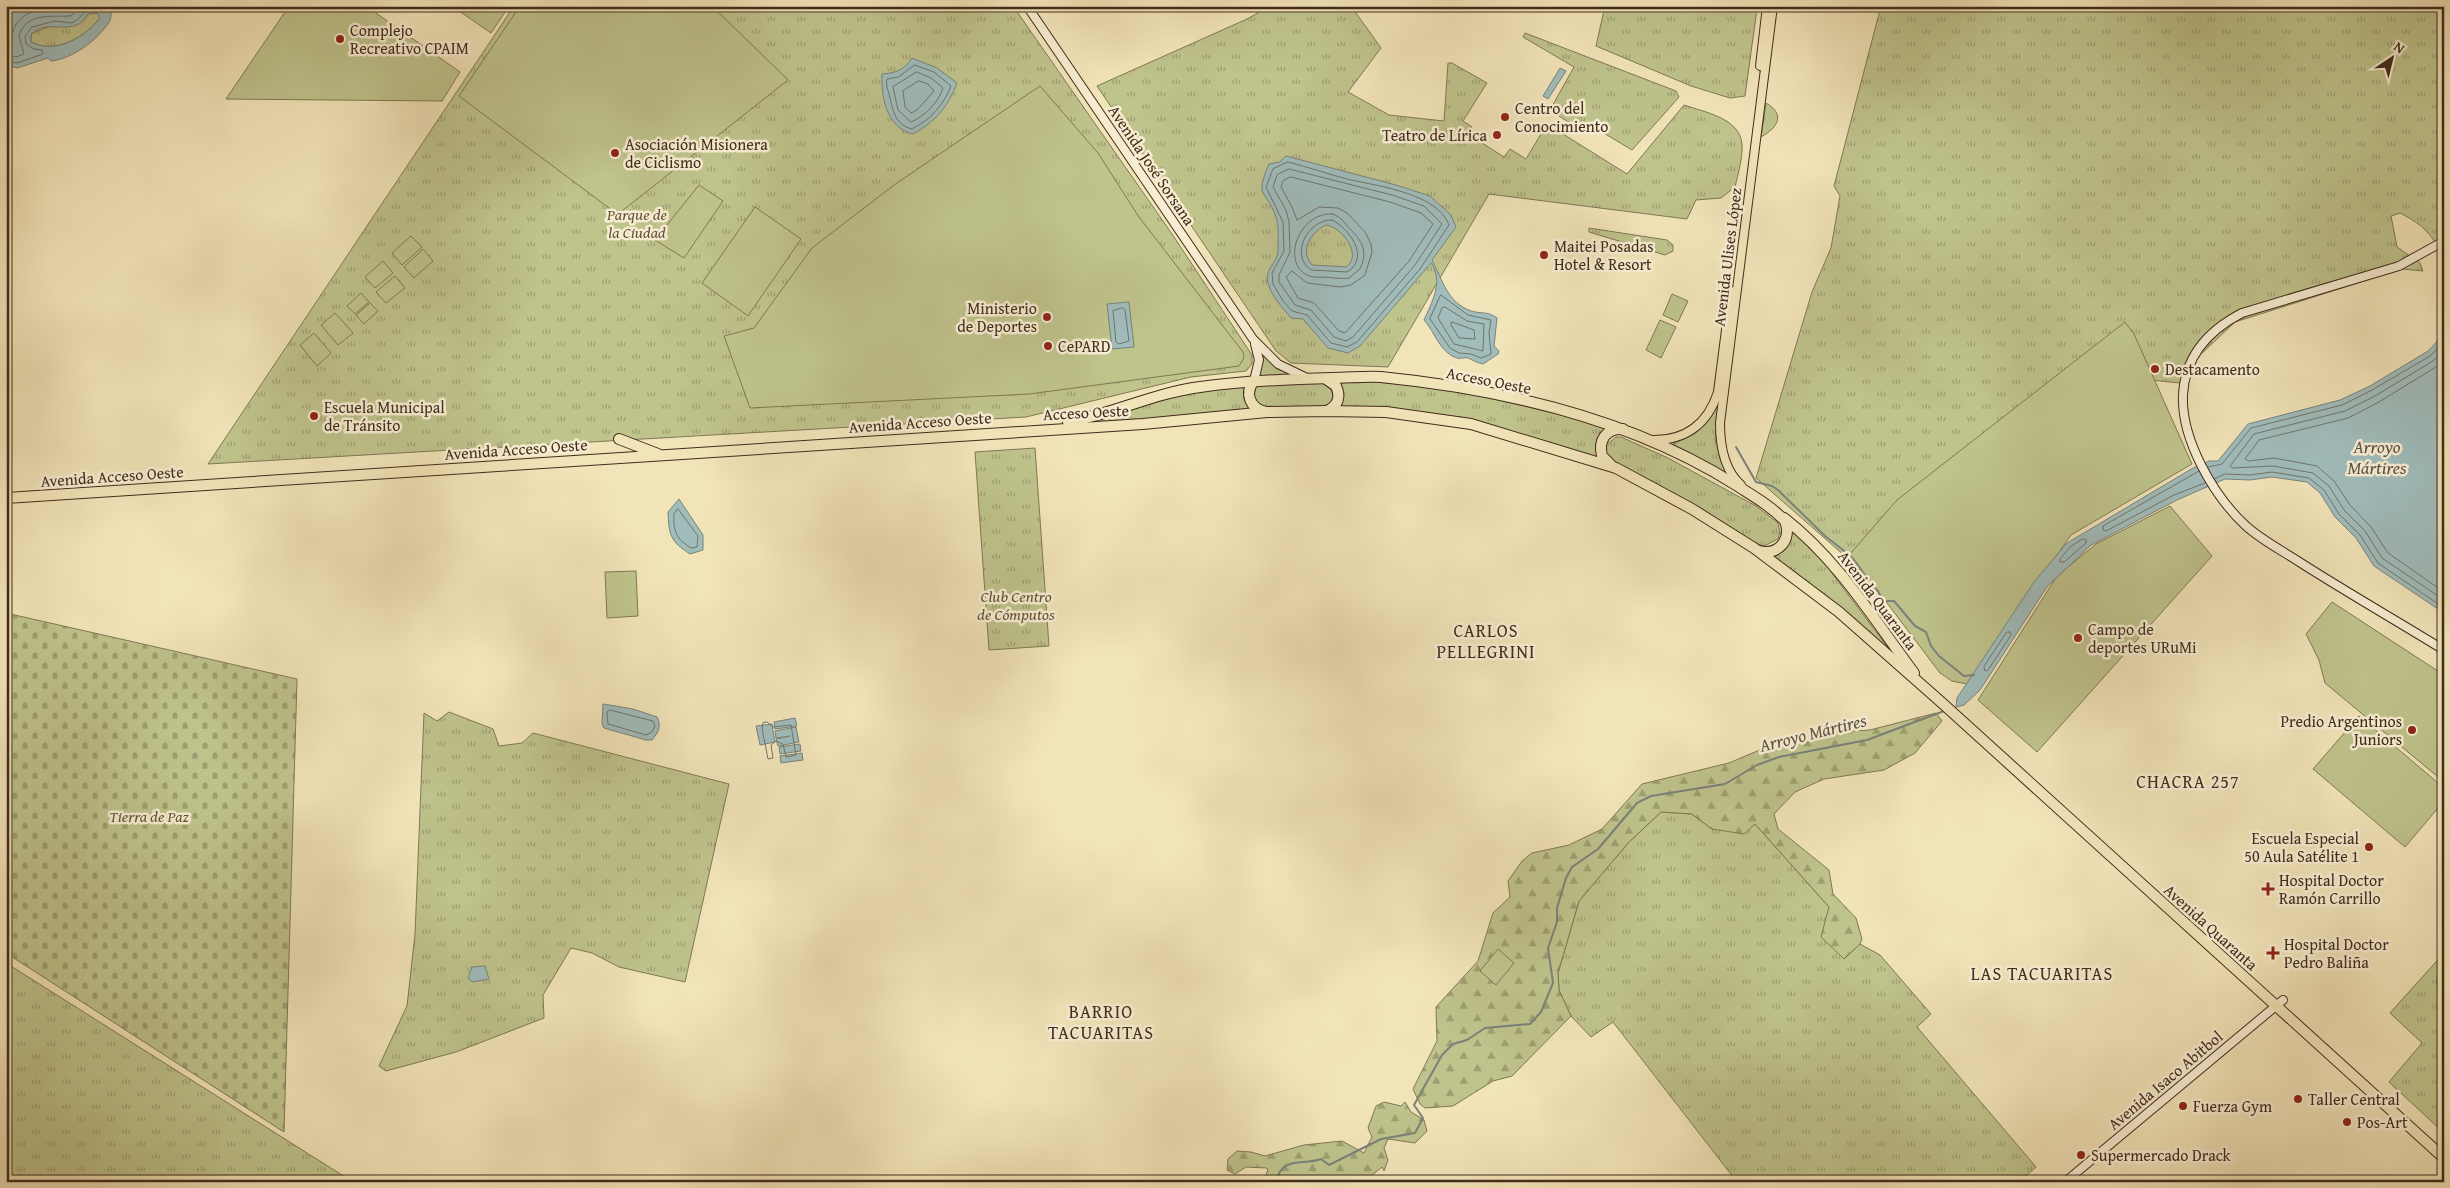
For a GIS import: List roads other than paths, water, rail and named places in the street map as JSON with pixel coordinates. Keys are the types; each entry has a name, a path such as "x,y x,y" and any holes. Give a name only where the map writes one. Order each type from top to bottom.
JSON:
{"highway":[{"name":"Acceso Oeste","path":"1028,430 1087,419 1158,396 1196,387 1305,378 1379,377 1468,390 1526,402 1626,430 1699,463 1757,498"},
{"path":"1324,378 1333,382 1339,396 1335,405 1326,411"},
{"path":"1254,381 1249,391 1251,402 1256,408 1267,412"},
{"name":"Acceso Oeste","path":"1028,430 1143,424 1267,412 1326,411 1386,412 1483,427 1616,468 1692,509 1754,548"},
{"name":"Avenida Acceso Oeste","path":"6,498 1028,430"},
{"path":"1616,468 1605,461 1602,456 1601,443 1608,432 1626,430"},
{"path":"619,438 661,455"},
{"name":"Avenida Quaranta","path":"1757,498 1812,542 1841,573 1926,689"},
{"path":"1754,548 1761,552 1775,551 1786,542 1788,527 1779,514"},
{"name":"Avenida Quaranta","path":"1754,548 1839,612 1942,702 2279,1003 2444,1158"}],"main road":[{"name":"Avenida José Sorsana","path":"1027,6 1253,339 1278,364 1305,378"},
{"name":"Avenida Ulises López","path":"1650,440 1672,440 1692,430 1706,415 1718,392 1757,97 1767,6"},
{"name":"Avenida Ulises López","path":"1757,498 1736,481 1730,472 1721,448 1720,423 1773,6"},
{"path":"2444,241 2399,266 2242,313 2214,330 2194,354 2184,386 2183,408 2187,428 2213,485 2246,526 2444,650"},
{"name":"Avenida José Sorsana","path":"1253,339 1259,360 1254,381"},
{"name":"Avenida Isaco Abitbol","path":"2065,1182 2279,1003"}],"water":[{"path":"6,6 111,6 111,19 104,29 76,53 51,61 48,58 17,68 6,65","holes":["97,13 100,18 86,32 69,42 50,46 31,42 31,34 38,29 76,25 83,21 88,14"]},
{"path":"912,58 937,68 957,83 940,113 913,134 904,131 897,125 887,111 882,83 882,74 899,70"},
{"path":"1560,68 1566,71 1548,99 1543,96"},
{"path":"1286,156 1430,196 1451,215 1456,227 1432,260 1447,290 1456,302 1471,311 1497,318 1494,346 1499,351 1498,354 1483,364 1468,358 1457,358 1446,352 1442,347 1424,320 1437,284 1435,270 1431,263 1360,346 1348,353 1328,348 1303,319 1291,318 1278,303 1267,280 1269,270 1278,253 1278,228 1272,208 1263,193 1262,183 1269,164 1280,162","holes":["1325,225 1331,226 1343,235 1351,248 1351,262 1346,267 1312,265 1308,259 1307,248 1311,237"]},
{"path":"1129,302 1134,347 1112,349 1107,304"},
{"name":"Arroyo Mártires","path":"2444,334 2444,613 2374,566 2356,538 2335,517 2320,493 2307,482 2272,477 2250,480 2225,479 2177,500 2091,545 2047,587 1980,690 1964,705 1956,707 1957,698 2034,582 2067,543 2193,468 2209,461 2218,461 2248,424 2340,400 2370,386 2428,351"},
{"path":"679,499 703,535 703,550 690,554 678,545 672,537 668,512"},
{"path":"603,704 633,709 657,717 659,723 658,732 652,740 646,740 604,728 602,724"},
{"path":"795,718 797,726 775,729 774,722"},
{"path":"772,724 775,742 760,745 756,726"},
{"path":"796,727 799,742 778,746 776,739 790,736 776,738 775,731"},
{"path":"800,744 801,751 780,754 779,747"},
{"path":"802,753 803,760 781,763 780,756"},
{"path":"485,966 489,979 472,982 468,978 472,967"}],"waterway":[{"path":"1736,447 1756,482 1772,486 1778,490 1825,536 1843,550 1856,563 1872,588 1878,591 1882,601 1894,601 1915,626 1926,632 1931,646 1939,656 1964,676 1974,675"},
{"name":"Arroyo Mártires","path":"1276,1182 1283,1168 1288,1165 1321,1159 1329,1165 1381,1139 1415,1133 1423,1118 1414,1105 1442,1055 1453,1044 1467,1040 1485,1028 1530,1024 1541,1012 1553,983 1548,948 1557,922 1557,908 1566,878 1572,867 1598,849 1637,803 1651,796 1725,784 1757,765 1779,757 1867,740 1944,711"}],"place":[{"name":"Complejo Recreativo CPAIM","path":"340,39"},
{"name":"Centro del Conocimiento","path":"1505,117"},
{"name":"Teatro de Lírica","path":"1497,135"},
{"name":"Asociación Misionera de Ciclismo","path":"615,153"},
{"name":"Maitei Posadas Hotel & Resort","path":"1544,255"},
{"name":"Ministerio de Deportes","path":"1047,317"},
{"name":"CePARD","path":"1048,346"},
{"name":"Destacamento","path":"2155,369"},
{"name":"Escuela Municipal de Tránsito","path":"314,416"},
{"name":"Campo de deportes URuMi","path":"2078,638"},
{"name":"Predio Argentinos Juniors","path":"2412,730"},
{"name":"Escuela Especial 50 Aula Satélite 1","path":"2369,847"},
{"name":"Hospital Doctor Ramón Carrillo","path":"2268,889"},
{"name":"Hospital Doctor Pedro Baliña","path":"2273,953"},
{"name":"Taller Central","path":"2298,1099"},
{"name":"Fuerza Gym","path":"2183,1106"},
{"name":"Pos-Art","path":"2347,1122"},
{"name":"Supermercado Drack","path":"2081,1155"}],"district":[{"name":"CARLOS PELLEGRINI","path":"1486,641"},
{"name":"CHACRA 257","path":"2188,782"},
{"name":"LAS TACUARITAS","path":"2042,974"},
{"name":"BARRIO TACUARITAS","path":"1101,1022"}],"park label":[{"name":"Parque de la Ciudad","path":"637,223"},
{"name":"Club Centro de Cómputos","path":"1016,605"},
{"name":"Tierra de Paz","path":"149,816"}]}
